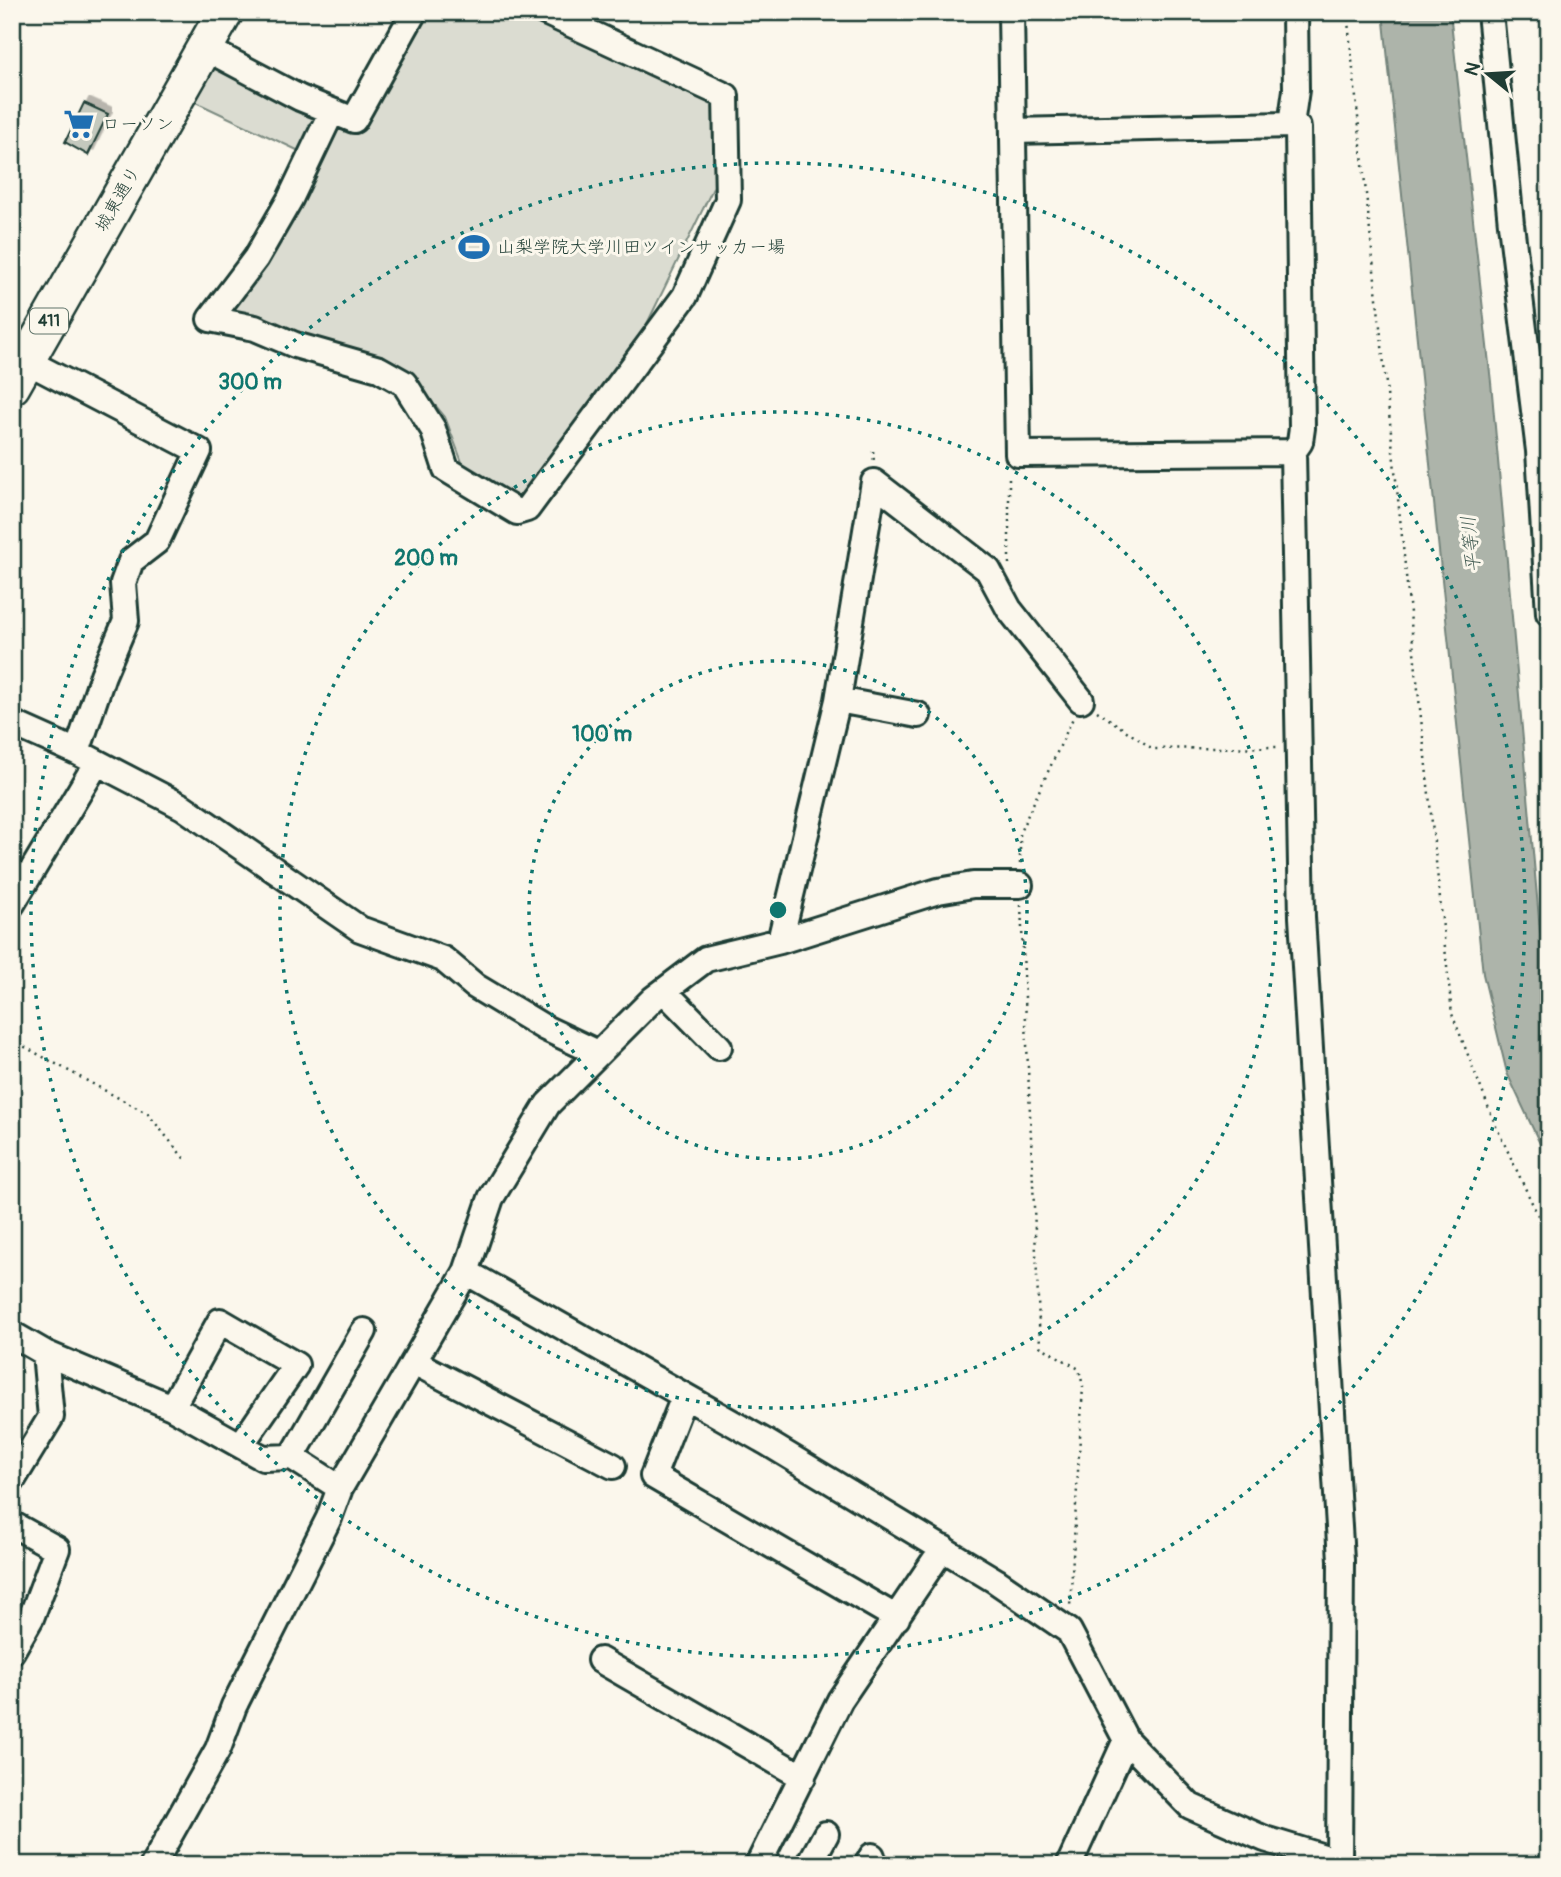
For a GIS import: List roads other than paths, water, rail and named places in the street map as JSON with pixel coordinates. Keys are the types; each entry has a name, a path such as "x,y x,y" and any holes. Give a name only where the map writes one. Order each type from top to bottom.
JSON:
{"highway":[{"name":"城東通り","path":"17,367 225,12"}],"street":[{"path":"205,48 354,120 414,12"},
{"path":"332,111 290,199 256,258 210,319 255,328 295,345 379,369 404,383 433,429 446,469 517,512 527,509 685,296 728,200 726,96 545,12"},
{"path":"1011,12 1018,454 1293,452"},
{"path":"1291,125 1296,90 1294,12"},
{"path":"1490,12 1548,546 1543,556 1549,613"},
{"path":"466,1272 943,1548 1069,1631 1126,1741 1190,1806 1265,1839 1338,1863 1341,1560 1303,931 1298,746 1293,452 1300,442 1302,428 1298,128 1291,125 1013,131"},
{"path":"12,904 87,758 103,675 126,621 123,583 131,561 157,541 199,451 17,367"},
{"path":"780,941 838,700 874,482 988,570 1009,610 1081,700"},
{"path":"838,700 918,715"},
{"path":"12,723 183,807 360,929 443,959 475,986 545,1028 598,1053"},
{"path":"153,1865 218,1749 234,1706 329,1518 340,1488 466,1272 491,1198 541,1115 598,1053 664,991 706,959 780,941 938,891 973,885 1020,885"},
{"path":"664,991 719,1047"},
{"path":"172,1407 220,1321 296,1365 241,1445"},
{"path":"292,1457 364,1332"},
{"path":"12,1334 45,1353 172,1407 263,1458 292,1457 340,1488"},
{"path":"12,1481 51,1417 45,1353"},
{"path":"414,1362 613,1466"},
{"path":"684,1397 653,1476 897,1618"},
{"path":"12,1524 57,1549 31,1618 12,1651"},
{"path":"758,1865 840,1700 943,1548"},
{"path":"600,1660 803,1777"},
{"path":"1069,1865 1126,1741"},
{"path":"809,1865 826,1834"}],"water":[{"name":"平等川","path":"1383,12 1450,12 1491,382 1540,930 1549,963 1549,1163 1507,1073 1483,974"}],"waterway":[{"path":"139,1865 157,1834"}],"place":[{"name":"ローソン","path":"79,124"},
{"name":"山梨学院大学川田ツインサッカー場","path":"474,247"}]}
